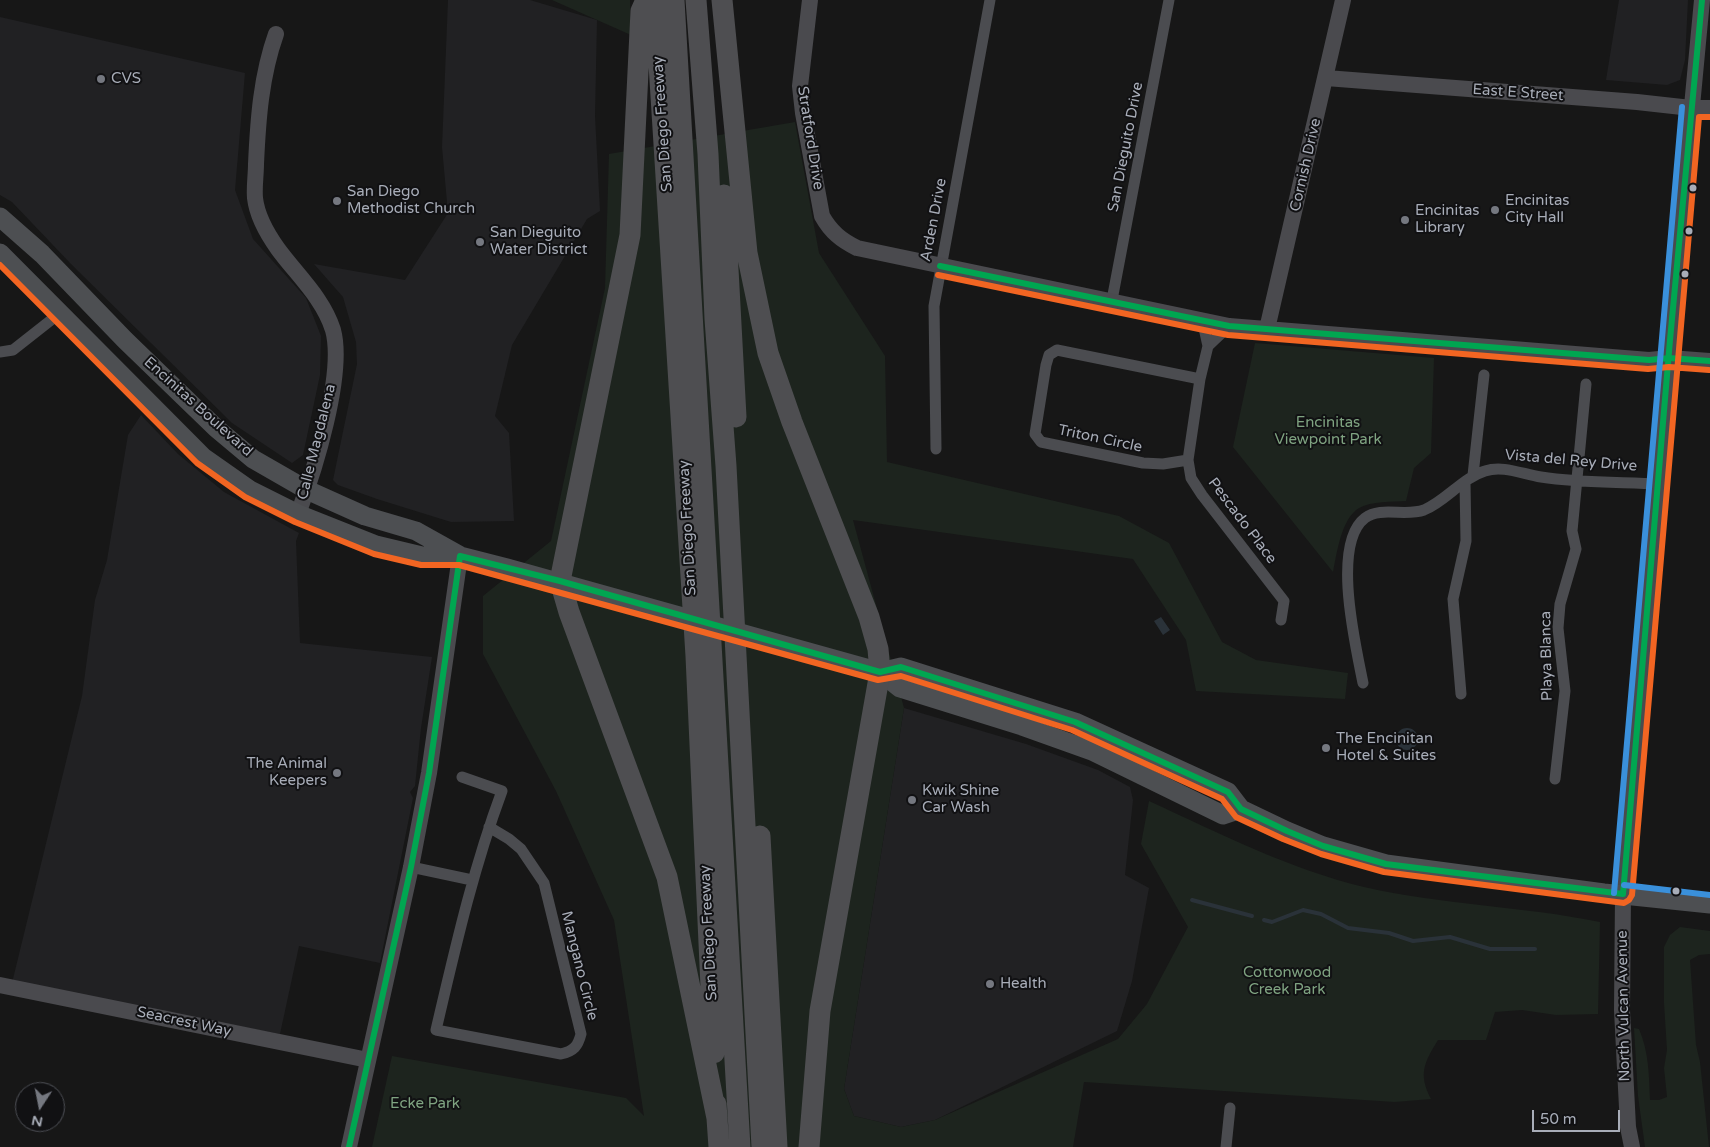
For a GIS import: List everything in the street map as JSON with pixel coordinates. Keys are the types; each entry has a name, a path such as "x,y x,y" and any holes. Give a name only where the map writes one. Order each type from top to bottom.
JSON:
{"highway":[{"path":"646,0 641,11 630,235 560,581 569,612 667,877 717,1118"},
{"name":"San Diego Freeway","path":"656,0 704,658 719,1147"},
{"path":"674,0 700,586"},
{"path":"696,0 708,154 715,319 739,582 766,936 777,1147"},
{"path":"714,0 739,582 736,678 762,1147"},
{"path":"722,0 747,253 768,352 792,422 869,617 878,649 880,672 820,1011 808,1147"},
{"path":"704,658 740,1147"}],"main road":[{"name":"Encinitas Boulevard","path":"0,217 42,254 125,340 216,428 253,459 307,490 365,516 416,531 460,556"},
{"name":"Encinitas Boulevard","path":"0,253 203,457 250,490 298,514 385,547 422,556 460,556 560,581 880,672 900,688 1092,750 1223,814 1241,809 1322,846 1386,864 1710,904"}],"street":[{"name":"Stratford Drive","path":"810,0 800,86 803,113 822,216 829,228 841,240 857,248 940,266"},
{"name":"Arden Drive","path":"936,449 934,306 990,0"},
{"name":"San Dieguito Drive","path":"1112,300 1169,0"},
{"name":"Cornish Drive","path":"1267,329 1343,0"},
{"name":"North Vulcan Avenue","path":"1632,1147 1628,1127 1622,1010 1623,894 1702,0"},
{"name":"Calle Magdalena","path":"276,34 264,76 260,102 255,198 262,222 278,249 312,290 332,330 335,354 333,391 307,490 298,514"},
{"name":"East E Street","path":"1326,78 1710,108"},
{"path":"940,266 1112,300 1229,326 1649,360 1669,358 1710,362"},
{"path":"0,352 12,350 60,313"},
{"name":"Pescado Place","path":"1202,320 1208,346 1200,380 1188,460 1191,478 1284,602 1281,620"},
{"path":"1208,346 1229,326"},
{"name":"Triton Circle","path":"1188,460 1162,464 1143,463 1041,442 1035,434 1046,365 1049,355 1057,350 1200,380"},
{"path":"1461,694 1453,598 1466,541 1469,479 1484,375"},
{"name":"Playa Blanca","path":"1555,779 1565,691 1558,628 1560,604 1576,549 1572,531 1586,384"},
{"name":"Vista del Rey Drive","path":"1363,683 1347,602 1351,537 1364,518 1380,512 1406,514 1425,510 1469,479 1487,470 1505,469 1542,477 1658,484"},
{"path":"349,1147 411,867 429,773 460,556"},
{"name":"Mangano Circle","path":"462,777 502,791 489,827 472,880 436,1030 561,1054 569,1052 579,1043 581,1034 544,883 521,849 489,827"},
{"path":"411,867 472,880"},
{"name":"Seacrest Way","path":"0,985 368,1060"},
{"path":"1226,1147 1230,1108"}],"shaded area":[{"path":"448,0 530,0 597,20 595,116 600,211 587,219 512,345 495,416 509,433 514,521 451,522 377,499 338,485 333,480 357,364 356,342 343,297 314,264 405,280 448,213 442,147"},
{"path":"1619,0 1688,0 1685,60 1680,80 1667,85 1606,80"},
{"path":"0,17 245,73 235,190 253,239 306,298 321,336 320,375 303,455 292,463 232,423 71,264 12,202 0,195"},
{"path":"141,415 178,454 224,492 299,533 296,541 300,643 432,657 421,728 415,786 410,792 413,798 380,963 299,946 280,1034 12,983 82,696 95,600 107,560 128,435"},
{"path":"1161,617 1170,630 1163,635 1154,621"},
{"path":"904,708 1026,744 1098,770 1130,787 1133,800 1125,875 1149,888 1132,981 1117,1031 935,1120 901,1127 854,1116 844,1089"},
{"path":"1407,728 1415,731 1418,739 1415,747 1407,750 1399,747 1396,739 1399,731"}],"green space":[{"path":"552,0 630,0 631,35"},
{"path":"795,122 819,253 885,356 887,462 1119,516 1169,543 1222,642 1256,660 1348,673 1345,699 1196,691 1186,640 1133,559 853,520 904,708 844,1089 854,1116 901,1127 935,1120 1118,1039 1147,1004 1188,927 1141,844 1149,801 1228,838 1281,860 1364,887 1423,898 1541,912 1600,922 1598,1014 1556,1015 1522,1010 1495,1012 1486,1040 1438,1040 1429,1055 1424,1069 1425,1082 1431,1099 1395,1102 1084,1082 1073,1147 372,1147 392,1056 626,1098 644,1116 614,920 556,791 483,654 483,596 551,541 605,288 609,154"},
{"name":"Encinitas Viewpoint Park","path":"1255,343 1434,358 1431,453 1414,468 1406,501 1370,504 1359,508 1353,513 1344,528 1333,572 1233,447"},
{"path":"1680,927 1710,931 1710,954 1699,955 1690,960 1696,1045 1700,1062 1709,1147 1645,1147 1638,1096 1634,1028 1639,1029 1645,1046 1650,1100 1659,1100 1667,1097 1664,1068 1667,1050 1664,1003 1664,947 1670,935"}],"waterway":[{"path":"1192,900 1252,916"},
{"path":"1264,920 1272,922 1303,910 1321,914 1348,928 1389,933 1413,941 1450,937 1490,949 1535,949"}],"transit line":[{"path":"1623,894 1670,340 1702,0"},
{"path":"1614,893 1682,107"},
{"path":"0,265 197,463 245,497 295,522 374,554 421,565 459,565 878,680 901,676 1072,730 1222,799 1236,817 1283,839 1321,854 1384,872 1624,903 1632,895 1699,117 1710,117"},
{"path":"940,266 1229,326 1649,360 1669,358 1710,361"},
{"path":"938,275 1228,335 1648,369 1669,367 1709,370"},
{"path":"460,556 560,581 880,672 901,667 1075,722 1228,792 1241,809 1323,846 1386,864 1623,894"},
{"path":"349,1147 411,867 429,773 460,556"},
{"path":"1624,885 1710,895"}],"place":[{"name":"CVS","path":"101,79"},
{"name":"San Diego Methodist Church","path":"337,201"},
{"name":"Encinitas City Hall","path":"1495,210"},
{"name":"Encinitas Library","path":"1405,220"},
{"name":"San Dieguito Water District","path":"480,242"},
{"name":"The Encinitan Hotel & Suites","path":"1326,748"},
{"name":"The Animal Keepers","path":"337,773"},
{"name":"Kwik Shine Car Wash","path":"912,800"},
{"name":"Health","path":"990,984"}],"park label":[{"name":"Cottonwood Creek Park","path":"1287,982"},
{"name":"Ecke Park","path":"425,1104"}]}
